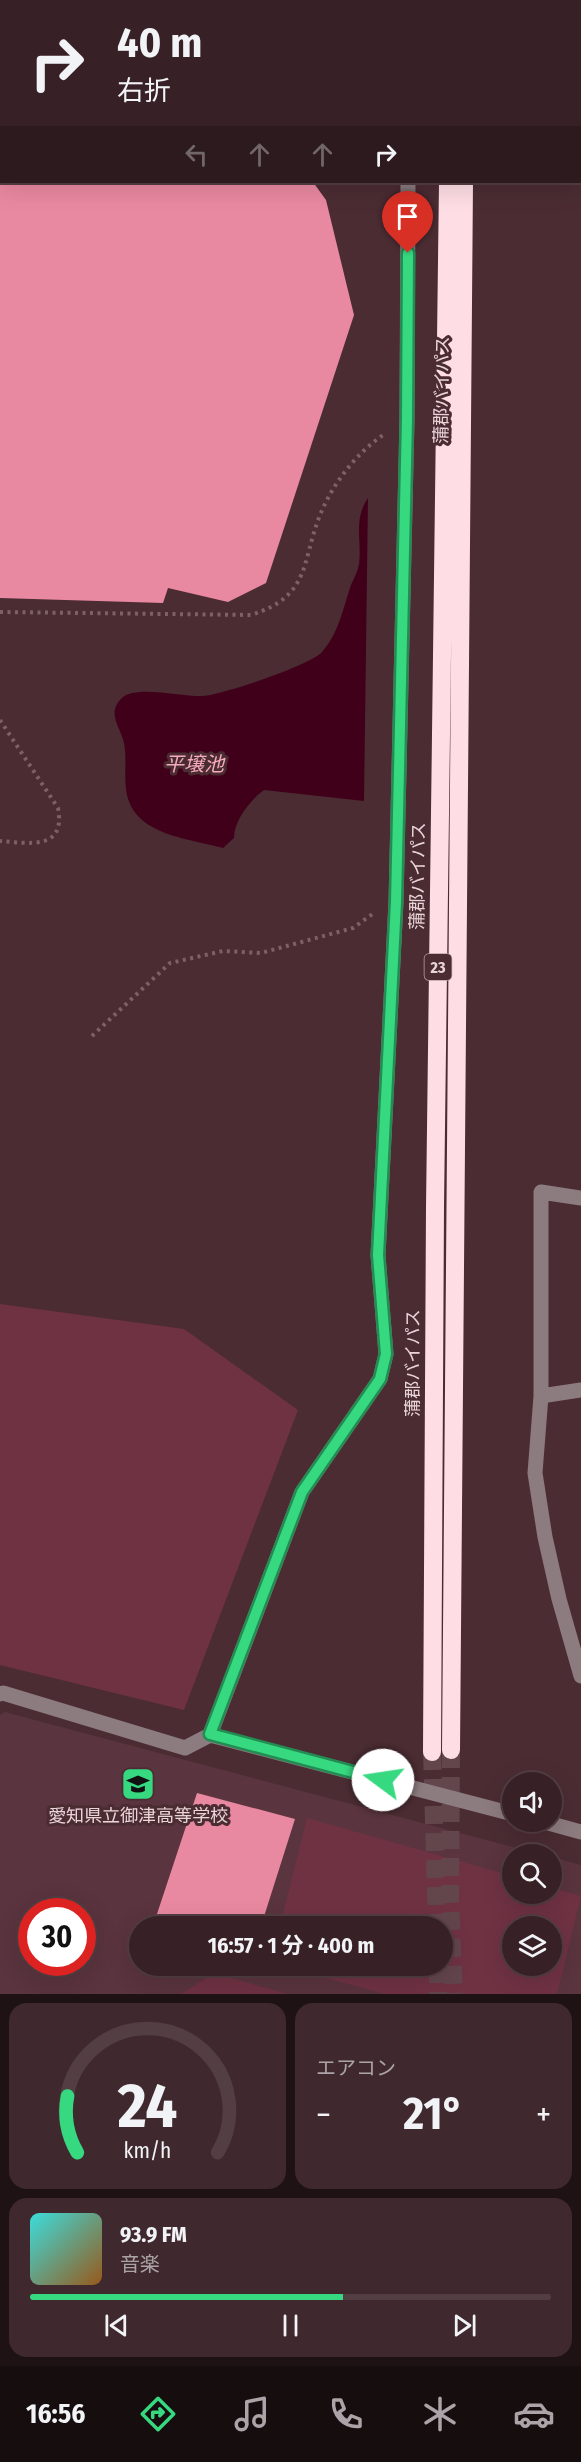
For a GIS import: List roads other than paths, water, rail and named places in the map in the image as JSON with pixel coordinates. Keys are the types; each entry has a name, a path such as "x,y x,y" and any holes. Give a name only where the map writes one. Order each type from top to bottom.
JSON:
{"highway":[{"name":"蒲郡バイパス","path":"432,1752 435,1207 448,183"},
{"name":"蒲郡バイパス","path":"451,1750 464,183"}],"street":[{"path":"0,1694 3,1693 185,1748 210,1734 302,1492 380,1379 386,1354 378,1255 396,902 407,419 408,183"},
{"path":"581,1198 541,1192 541,1396 535,1473 554,1578 581,1676"},
{"path":"541,1396 581,1390"},
{"path":"210,1734 502,1811"},
{"path":"562,1827 581,1832"}],"water":[{"name":"平壌池","path":"368,498 364,801 264,790 244,811 234,838 223,848 178,837 149,825 138,816 130,804 126,789 125,749 115,714 118,703 123,697 139,692 195,696 213,694 246,685 315,658 328,645 337,629 358,569 359,522 363,506"}],"tunnel":[{"path":"451,1750 450,1902 454,1994"},
{"path":"432,1752 437,1916"},
{"path":"438,1976 438,1994"}],"place":[{"name":"愛知県立御津高等学校","path":"138,1784"}]}
